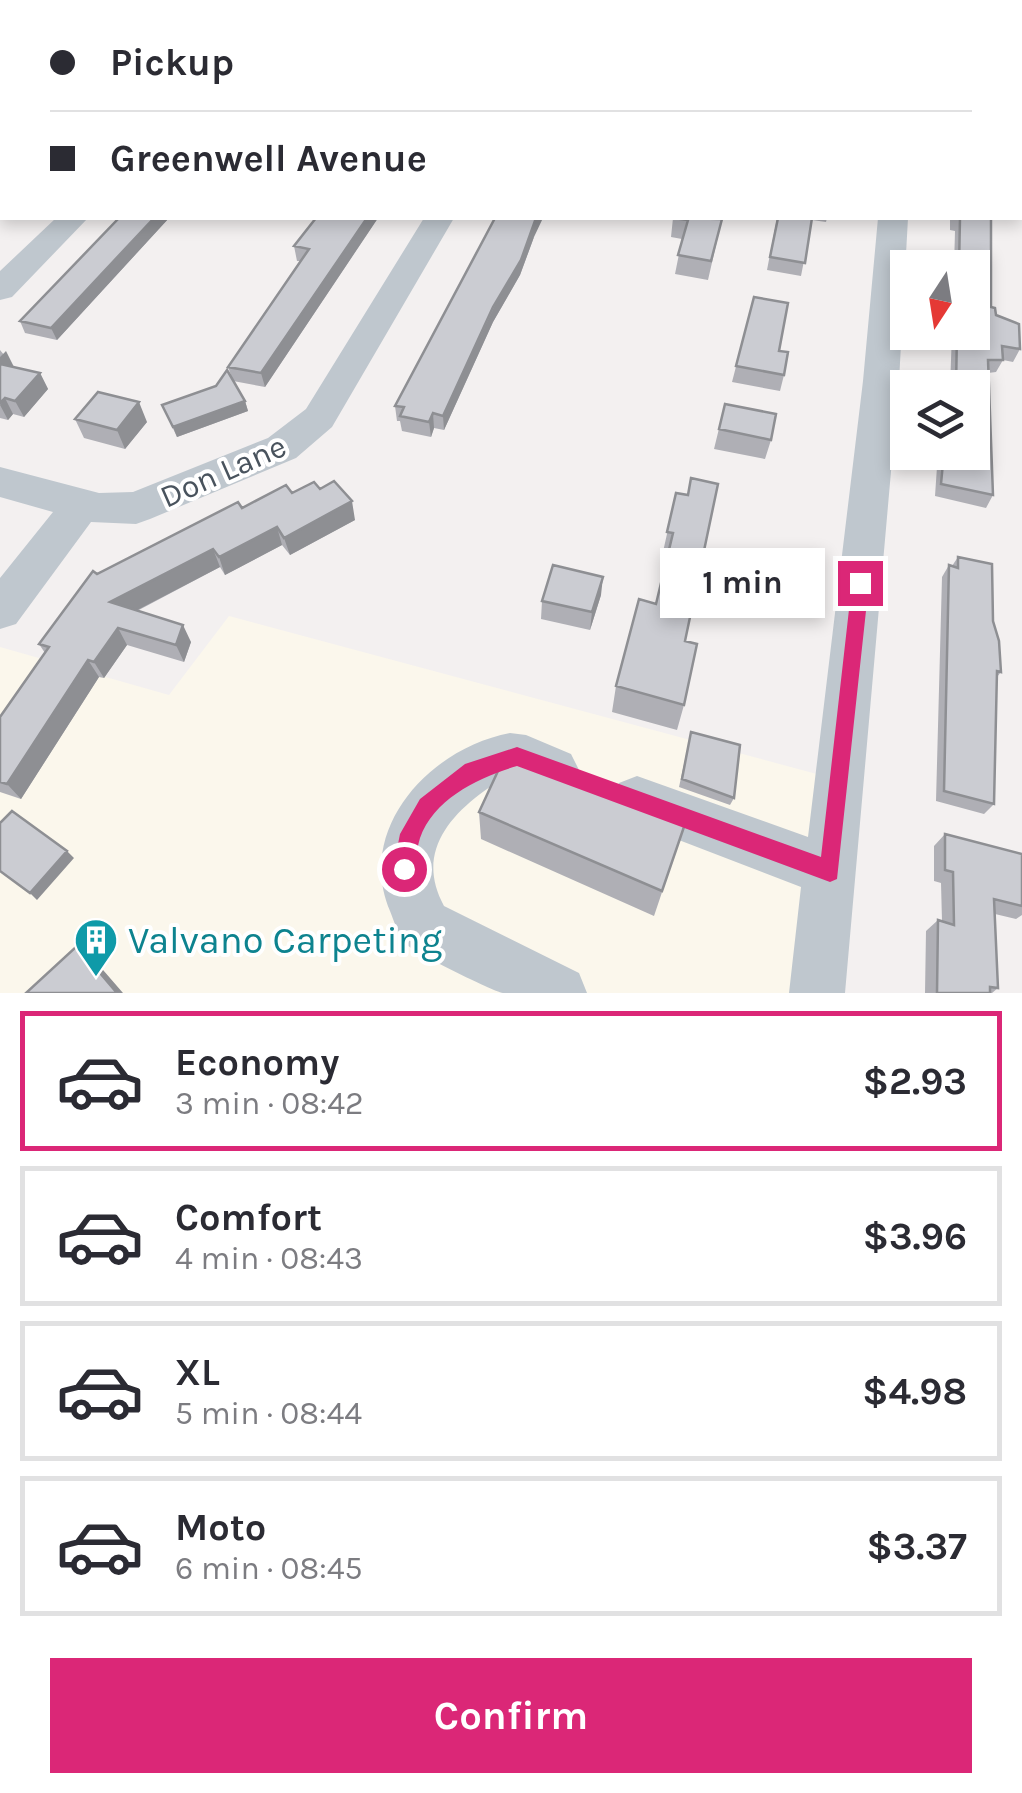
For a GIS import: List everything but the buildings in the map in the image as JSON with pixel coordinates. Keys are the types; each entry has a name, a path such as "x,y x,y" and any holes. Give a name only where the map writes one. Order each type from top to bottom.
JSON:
{"street":[{"path":"0,290 71,220"},
{"name":"Don Lane","path":"0,482 117,510 155,502 282,448 318,418 438,220"},
{"path":"817,993 881,381 893,220"},
{"path":"0,611 82,504"},
{"path":"559,993 425,924 412,904 404,869 411,834 427,806 451,785 493,761 517,756 830,871"}],"shaded area":[{"path":"229,616 839,780 817,993 0,993 0,647 169,695"}],"place":[{"name":"Valvano Carpeting","path":"96,978"}],"route":[{"path":"404,869 411,834 427,806 472,770 517,756 830,871 860,583"}]}
